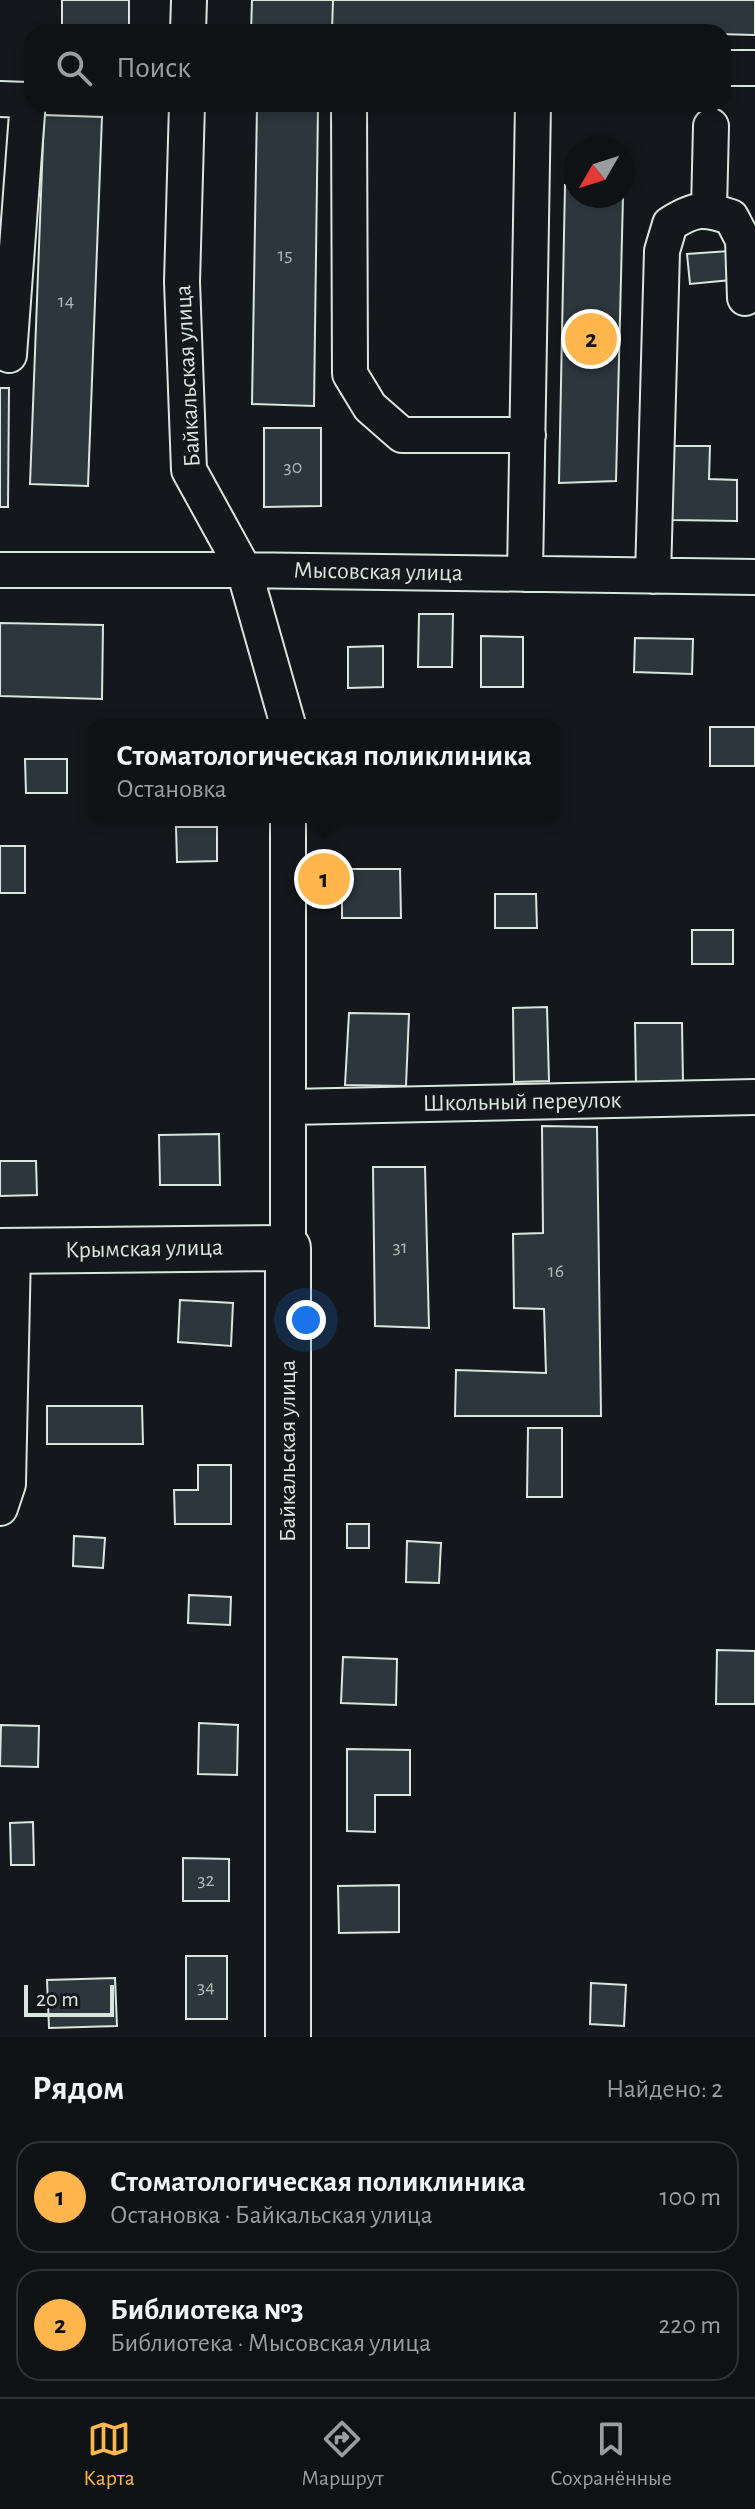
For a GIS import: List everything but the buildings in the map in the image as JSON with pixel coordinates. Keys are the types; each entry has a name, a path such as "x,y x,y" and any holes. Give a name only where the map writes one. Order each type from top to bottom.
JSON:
{"main road":[{"name":"Крымская улица","path":"7,1251 288,1248"},
{"name":"Байкальская улица","path":"288,1248 288,2037"}],"street":[{"path":"188,24 189,0"},
{"path":"731,68 755,68"},
{"path":"0,99 24,100"},
{"path":"9,355 27,112"},
{"name":"Байкальская улица","path":"187,112 182,282 189,470 244,570 286,719"},
{"path":"349,112 350,374 370,407 402,435 528,435"},
{"path":"525,574 533,112"},
{"path":"709,210 711,126"},
{"path":"653,576 662,251 670,224 690,211 709,210 731,217 743,240 745,298"},
{"name":"Мысовская улица","path":"0,570 755,577"},
{"name":"Байкальская улица","path":"288,823 288,1248"},
{"name":"Школьный переулок","path":"289,1107 755,1097"},
{"path":"0,1508 8,1484 7,1251"}],"place":[{"name":"Библиотека №3","path":"591,339"},
{"name":"Стоматологическая поликлиника","path":"324,879"}]}
